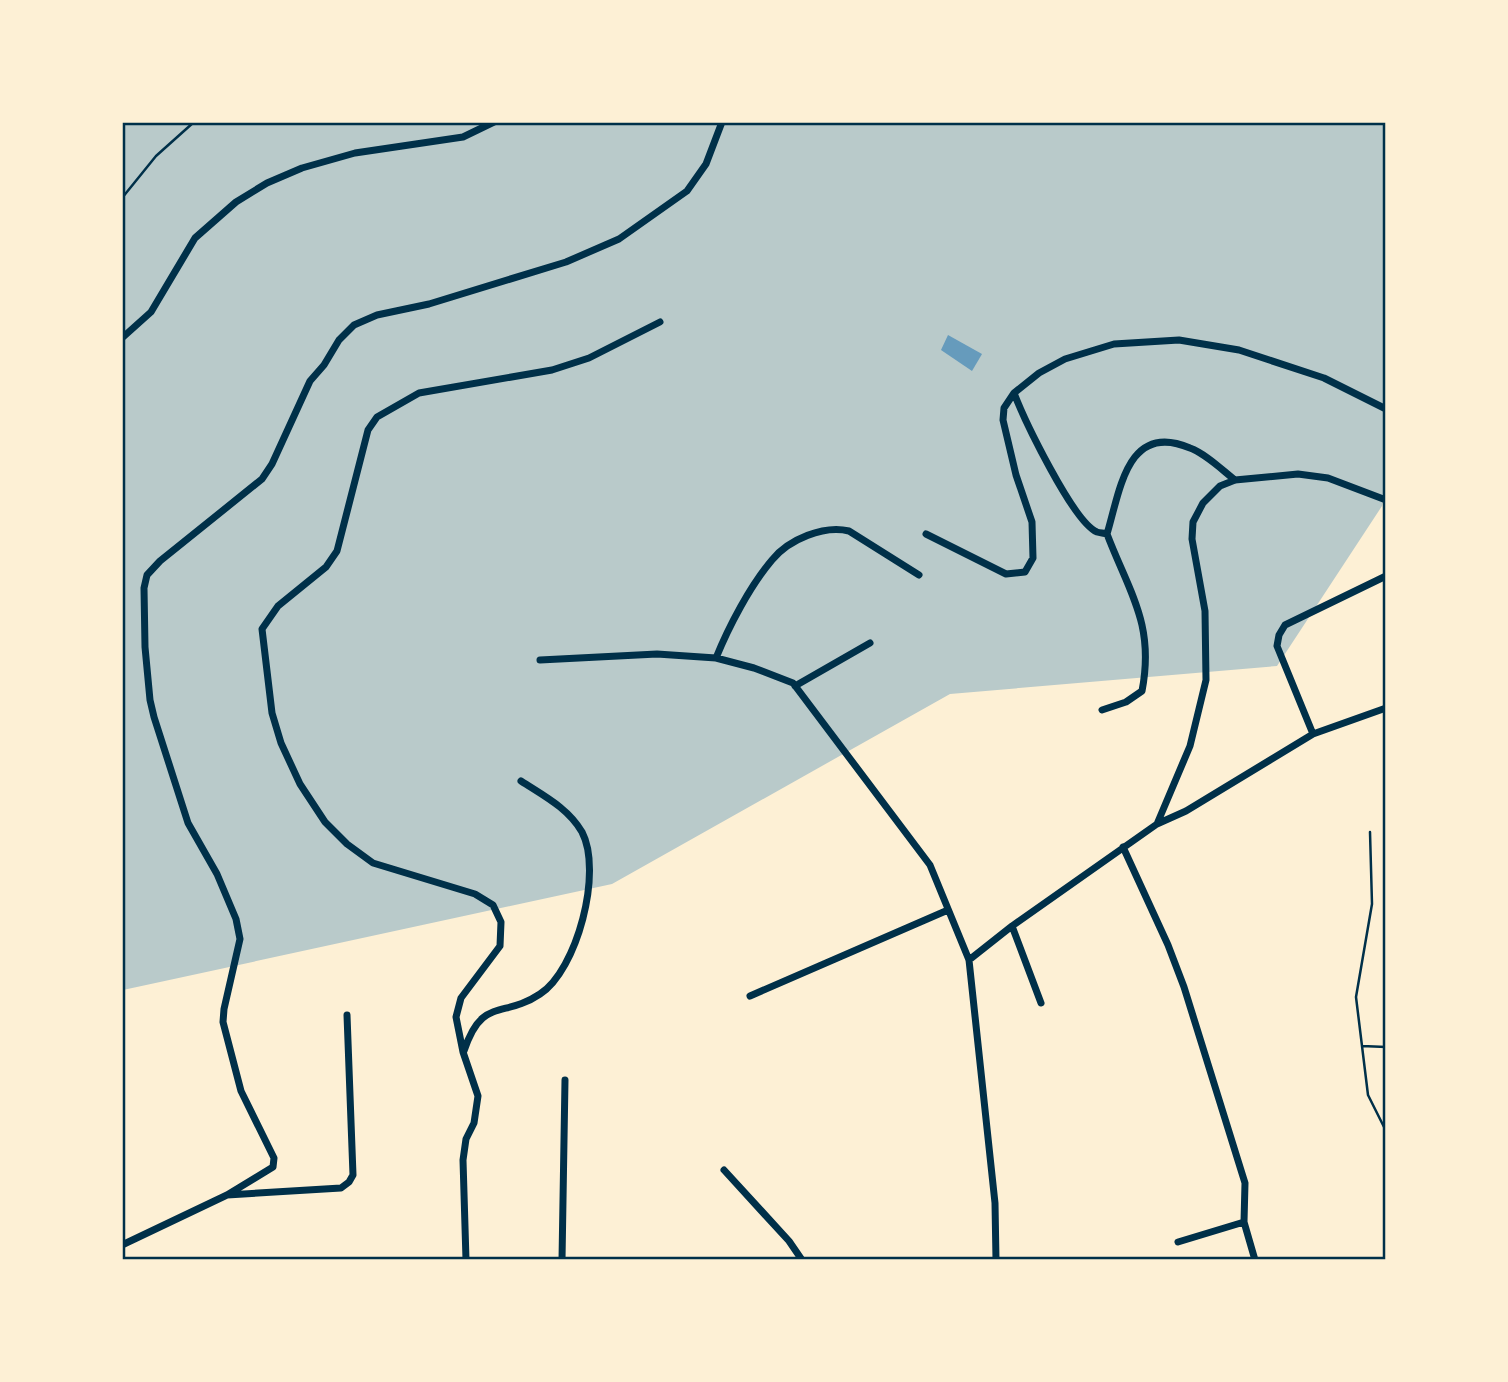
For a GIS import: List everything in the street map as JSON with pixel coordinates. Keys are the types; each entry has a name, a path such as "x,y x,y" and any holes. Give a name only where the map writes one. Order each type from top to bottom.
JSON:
{"street":[{"path":"122,338 150,312 195,238 236,202 267,183 302,168 355,153 463,137 494,122"},
{"path":"122,1245 227,1195 273,1167 274,1158 241,1091 223,1023 240,939 236,919 217,874 188,823 150,699 144,588 147,575 160,561 262,479 272,464 310,381 324,365 338,340 354,325 377,315 429,304 566,262 619,239 687,191 706,164 722,122"},
{"path":"466,1259 463,1160 467,1139 474,1123 478,1096 463,1052 456,1017 461,998 500,946 501,922 493,905 475,894 373,863 347,844 325,822 300,784 281,743 271,702 262,629 278,606 326,567 337,551 369,430 377,417 419,393 552,370 589,358 660,322"},
{"path":"926,534 1006,574 1025,572 1032,558 1032,522 1016,475 1003,421 1004,408 1014,393 1039,373 1065,359 1114,344 1179,340 1239,350 1324,378 1385,409"},
{"path":"1014,393 1031,433 1076,509 1088,526 1107,534"},
{"path":"1102,710 1126,702 1142,691 1146,671 1142,619 1107,534 1127,467 1134,455 1144,447 1160,442 1176,443 1192,448 1235,480"},
{"path":"1157,824 1190,747 1206,680 1205,611 1192,539 1193,522 1203,503 1220,486 1235,480 1298,474 1328,478 1385,500"},
{"path":"716,657 729,626 772,559 784,548 825,529 849,531 919,575"},
{"path":"1313,734 1277,646 1279,635 1284,625 1385,576"},
{"path":"795,686 870,643"},
{"path":"540,660 657,654 716,657 754,667 793,682 930,865 969,960 995,1203 996,1259"},
{"path":"969,960 1012,926 1157,824 1186,811 1313,734 1385,708"},
{"path":"463,1052 471,1030 480,1019 496,1010 540,994 554,981 575,945 587,907 590,876 583,834 564,808 521,782"},
{"path":"1123,847 1184,987 1245,1183 1244,1222 1255,1259"},
{"path":"750,996 948,910"},
{"path":"1012,926 1041,1003"},
{"path":"227,1195 341,1188 349,1182 353,1175 347,1015"},
{"path":"562,1259 565,1080"},
{"path":"724,1170 802,1259"},
{"path":"1178,1242 1244,1222"}],"path":[{"path":"122,198 156,156 194,122"},
{"path":"1370,832 1372,905 1356,997 1368,1095 1385,1131"},
{"path":"1362,1046 1385,1046"}],"shaded area":[{"path":"122,123 1385,123 1386,482 1382,506 1277,666 950,694 612,884 123,990"}],"water":[{"path":"948,335 982,354 972,371 941,350"}]}
